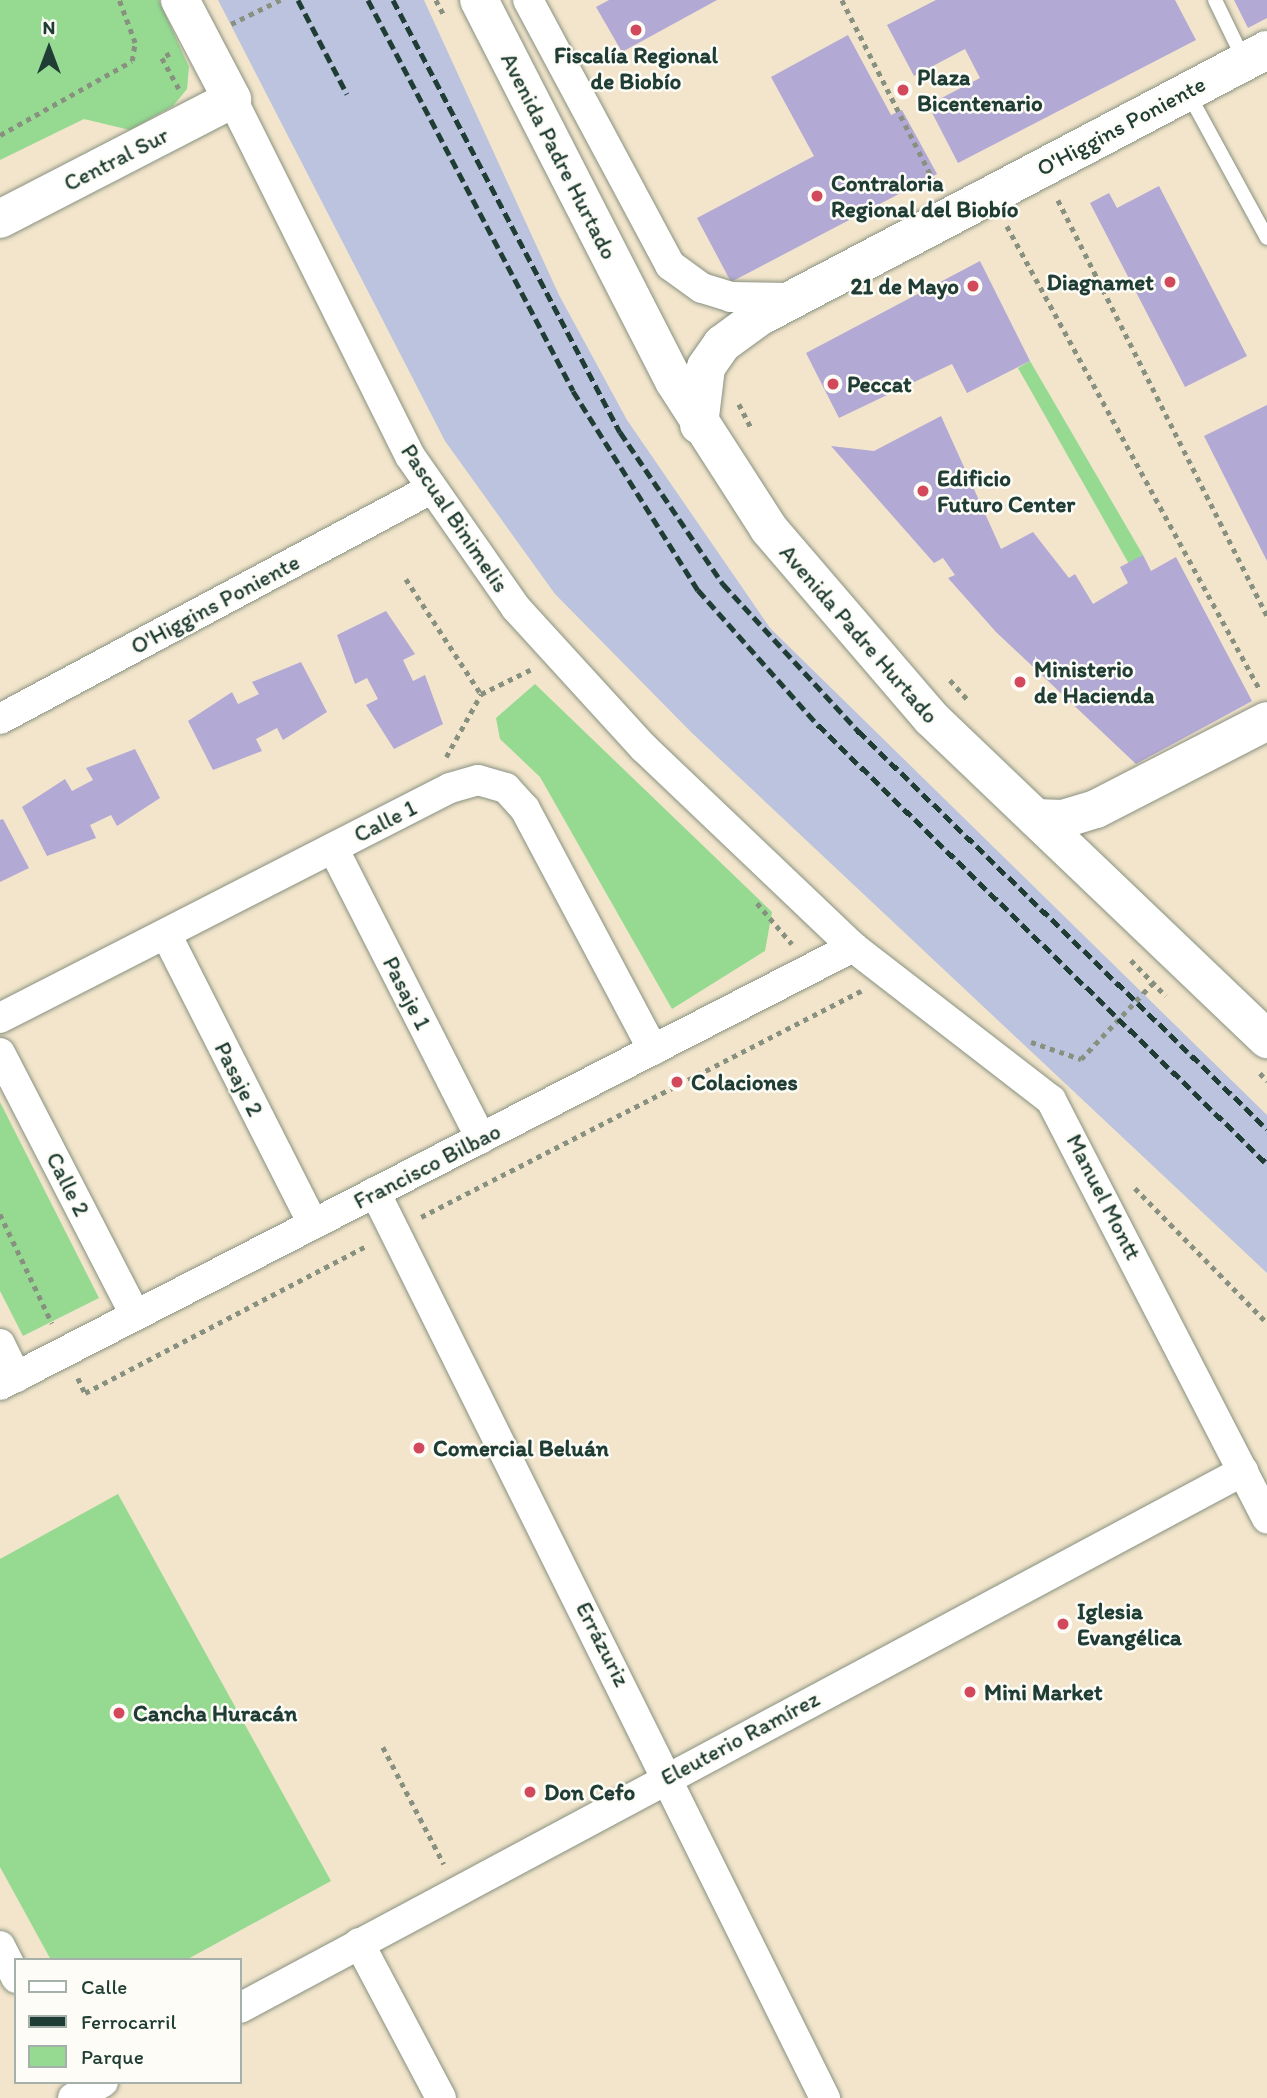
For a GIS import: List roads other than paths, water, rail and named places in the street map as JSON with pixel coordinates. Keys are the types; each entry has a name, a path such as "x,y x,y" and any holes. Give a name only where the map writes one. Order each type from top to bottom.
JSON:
{"main road":[{"name":"Pascual Binimelis","path":"180,0 232,99"},
{"name":"Avenida Padre Hurtado","path":"479,0 699,425 834,612 1036,818 1267,1039"},
{"name":"O'Higgins Poniente","path":"699,425 698,394 715,351 795,298 1256,56"},
{"name":"Central Sur","path":"0,219 232,99"},
{"path":"1036,818 1063,819 1096,809 1263,719"}],"street":[{"name":"Avenida Padre Hurtado","path":"528,0 670,265 702,288 731,298 795,298"},
{"name":"Pascual Binimelis","path":"232,99 430,489 562,662 853,947"},
{"name":"O'Higgins Poniente","path":"0,719 430,489"},
{"name":"Calle 1","path":"0,1018 450,788 478,780 517,797 653,1050"},
{"name":"Pasaje 1","path":"333,848 481,1138"},
{"name":"Pasaje 2","path":"166,934 313,1224"},
{"name":"Francisco Bilbao","path":"8,1381 853,947"},
{"name":"Manuel Montt","path":"853,947 1051,1100 1267,1519"},
{"name":"Calle 2","path":"0,1053 135,1315"},
{"name":"Errázuriz","path":"375,1192 670,1775 825,2098"},
{"path":"0,1344 8,1381"},
{"name":"Eleuterio Ramírez","path":"242,2007 670,1775 1243,1471"},
{"path":"359,1943 441,2098"},
{"path":"0,1946 14,1974"}],"lane":[{"path":"1215,0 1256,56"},
{"path":"1188,92 1267,238"}],"railway":[{"path":"298,0 347,94"},
{"path":"368,0 573,391 698,590 818,725 1267,1164"},
{"path":"393,0 620,432 723,584 858,731 1267,1129"}],"place":[{"name":"Fiscalía Regional de Biobío","path":"636,30"},
{"name":"Plaza Bicentenario","path":"903,90"},
{"name":"Contraloria Regional del Biobío","path":"817,196"},
{"name":"Diagnamet","path":"1170,282"},
{"name":"21 de Mayo","path":"973,286"},
{"name":"Peccat","path":"833,384"},
{"name":"Edificio Futuro Center","path":"923,491"},
{"name":"Ministerio de Hacienda","path":"1020,682"},
{"name":"Colaciones","path":"677,1082"},
{"name":"Comercial Beluán","path":"419,1448"},
{"name":"Iglesia Evangélica","path":"1063,1624"},
{"name":"Mini Market","path":"970,1692"},
{"name":"Cancha Huracán","path":"119,1713"},
{"name":"Don Cefo","path":"530,1792"}]}
